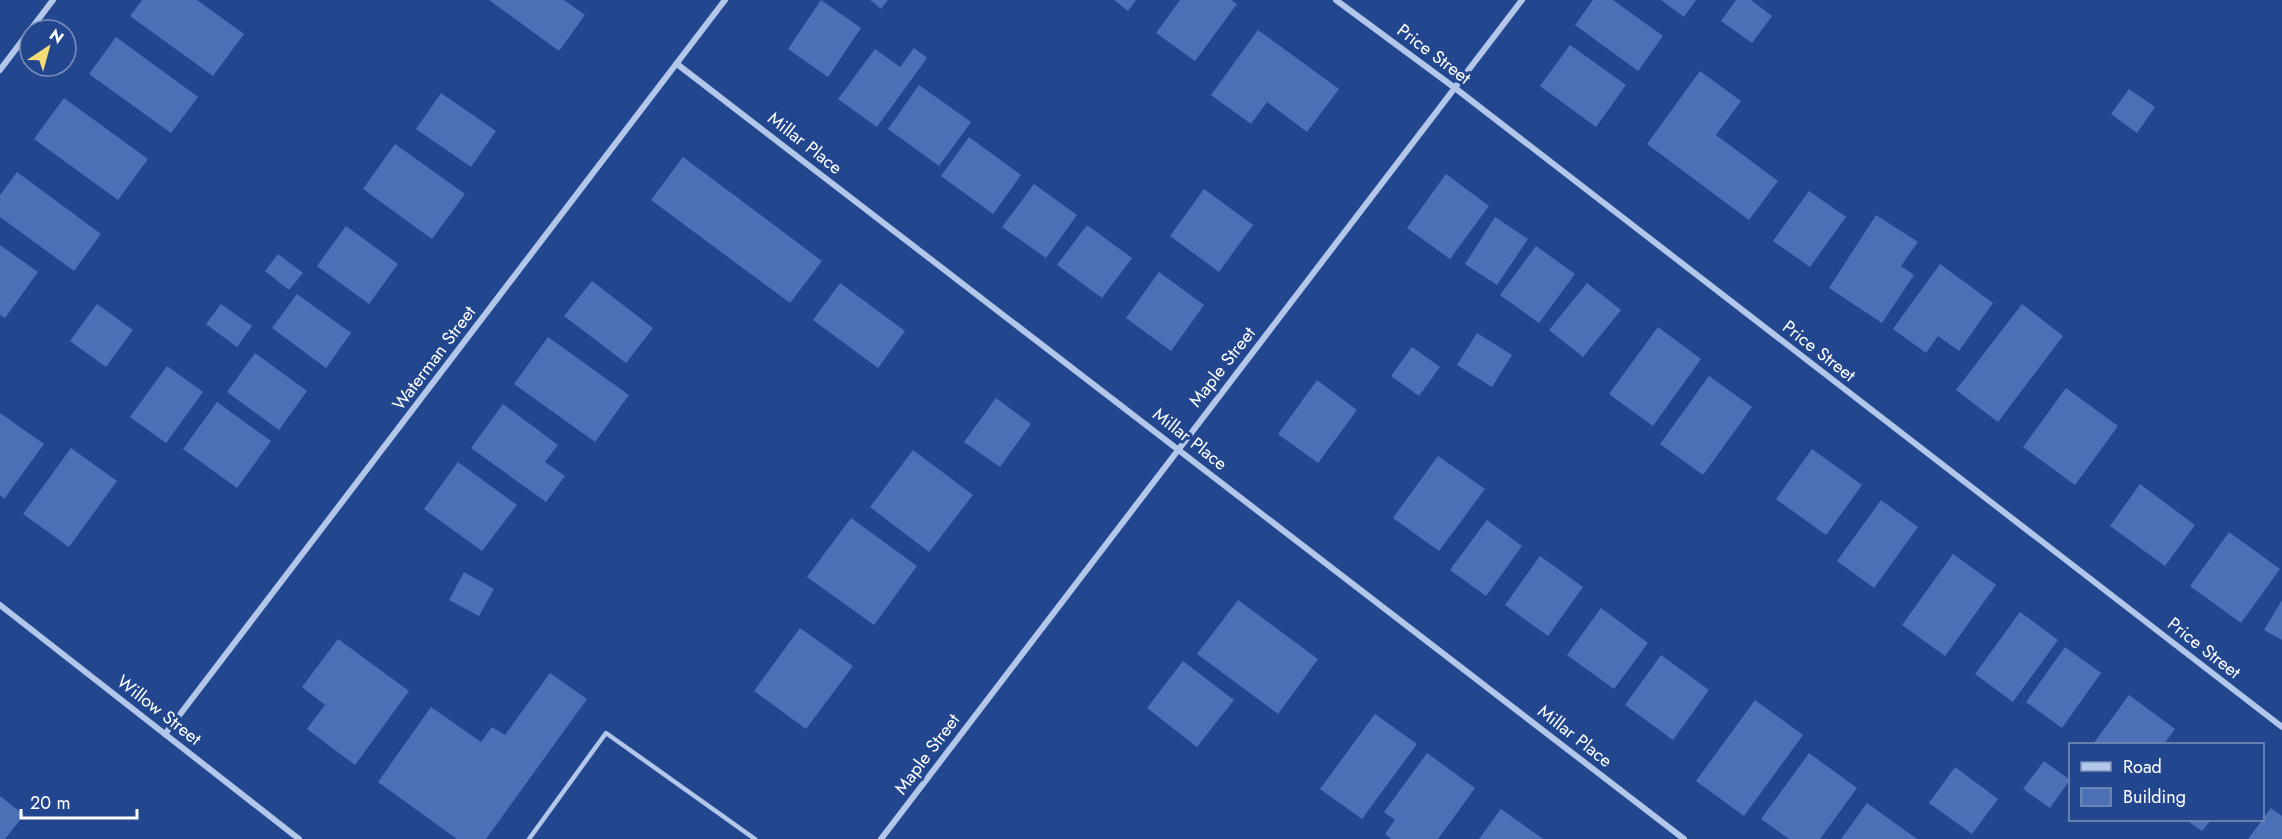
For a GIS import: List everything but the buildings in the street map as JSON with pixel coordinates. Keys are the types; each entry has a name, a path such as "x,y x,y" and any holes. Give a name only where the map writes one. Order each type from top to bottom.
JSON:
{"street":[{"path":"0,70 52,0"},
{"name":"Waterman Street","path":"165,734 725,0"},
{"name":"Price Street","path":"1336,0 1455,88 2282,727"},
{"name":"Maple Street","path":"881,839 1522,0"},
{"name":"Millar Place","path":"677,64 1684,839"},
{"name":"Willow Street","path":"0,606 299,839"}],"lane":[{"path":"529,839 606,733 754,839"}]}
